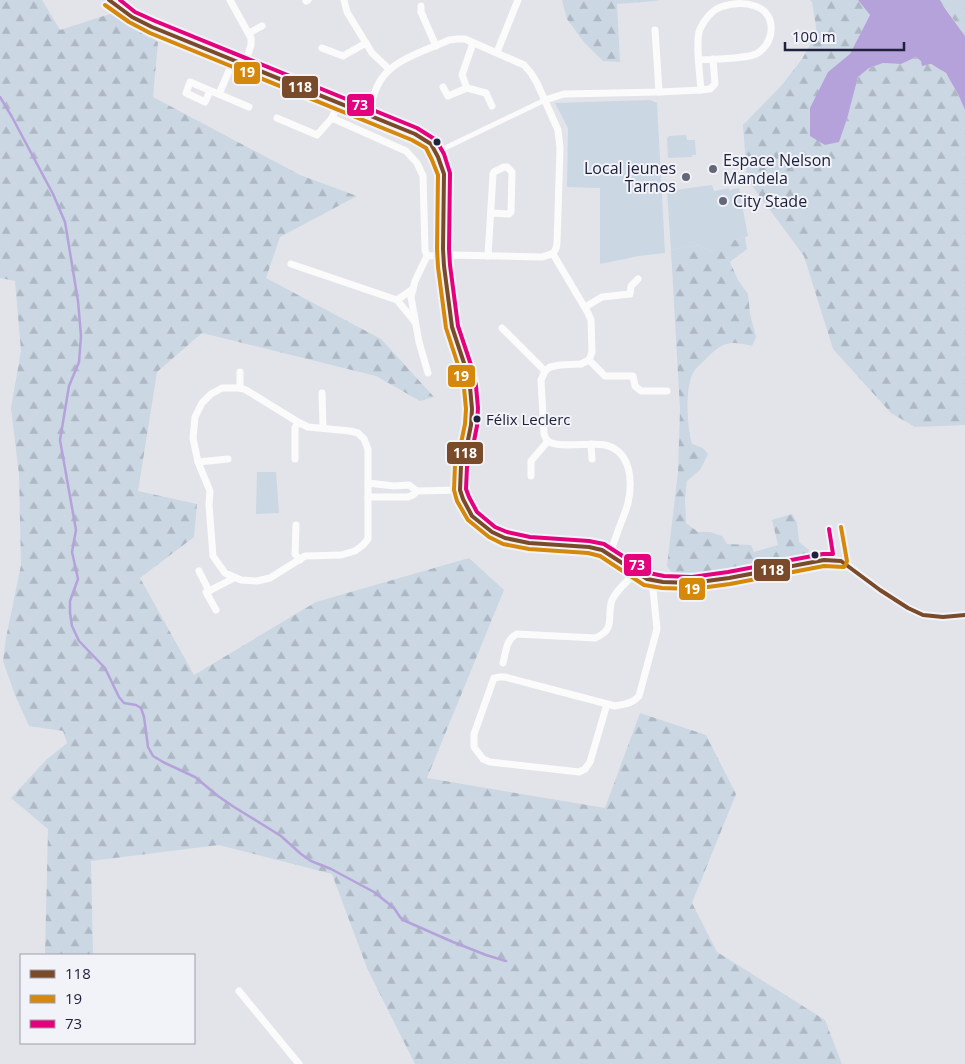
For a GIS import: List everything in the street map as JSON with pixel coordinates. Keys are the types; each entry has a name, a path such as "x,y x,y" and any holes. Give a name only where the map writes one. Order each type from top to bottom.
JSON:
{"street":[{"path":"109,0 132,17 152,27 368,114 415,134 431,144 444,174 444,266 452,327 466,369 472,402 471,425 461,466 460,490 472,516 492,532 505,538 529,542 589,547 602,550 647,579 663,582 692,583 824,560 841,561 880,590 923,615 943,617 965,616"},
{"path":"230,0 251,38 251,45 245,64"},
{"path":"344,0 347,12 372,53 390,69"},
{"path":"496,52 518,0"},
{"path":"699,60 749,56 758,53 770,38 770,20 764,11 746,2 719,7 707,17 700,30 698,39 700,90"},
{"path":"421,6 421,12 436,46"},
{"path":"249,33 262,26"},
{"path":"655,30 659,92"},
{"path":"368,114 379,83 397,63 449,40 458,38 473,42 524,65 532,74 558,130 560,148 558,243 557,249 553,254 542,257 427,256"},
{"path":"467,88 462,75 473,42"},
{"path":"322,48 343,56 366,43"},
{"path":"219,94 234,59"},
{"path":"443,149 544,100 564,94 710,89 715,84 713,59"},
{"path":"443,87 448,96 467,88 486,94 492,106"},
{"path":"210,91 248,107"},
{"path":"277,118 317,136 332,118 339,102"},
{"path":"332,118 406,151 417,163 424,176 427,256 415,281 411,297 419,342 428,373"},
{"path":"488,256 490,213 493,174 507,167 512,172 511,212 509,214 490,213"},
{"path":"553,254 591,320 592,352 589,360 581,364 560,365 550,367 545,371 541,380 544,434 548,441 556,445 605,445 616,449 624,458 630,470 628,502 609,554"},
{"path":"291,264 397,300 415,322"},
{"path":"585,307 602,297 630,294 631,286 638,280"},
{"path":"397,300 413,289"},
{"path":"502,328 545,371"},
{"path":"589,360 606,376 633,376 635,386 641,391 667,391"},
{"path":"240,372 240,388"},
{"path":"222,388 240,388 298,422 308,427 358,433 364,439 368,449 368,539 355,551 341,555 305,556 270,578 257,581 234,578 225,573 214,556 209,505 210,492 198,462 194,438 195,417 202,403 211,394 222,388"},
{"path":"322,393 323,428"},
{"path":"295,459 295,428 298,422"},
{"path":"531,476 532,461 548,441"},
{"path":"591,444 592,458"},
{"path":"198,462 228,459"},
{"path":"368,483 394,486 409,485 417,491 460,490"},
{"path":"394,486 394,496"},
{"path":"368,497 408,497 413,496 417,491"},
{"path":"296,526 295,554 300,560"},
{"path":"199,572 209,591"},
{"path":"503,663 508,643 511,637 516,634 595,638 604,634 609,626 612,600 618,590 636,572"},
{"path":"216,610 206,592 234,578"},
{"path":"608,704 590,762 579,772 490,762 482,759 474,747 474,734 494,678 500,676 505,677 608,704 615,706 635,701 639,696 657,629 652,580"},
{"path":"239,991 299,1064"}],"green space":[{"path":"0,0 42,0 60,30 113,13 158,42 153,97 300,175 357,196 280,237 266,278 381,339 434,397 420,401 376,376 202,333 157,372 138,491 197,504 194,537 140,578 194,675 316,602 469,558 504,590 427,778 605,808 640,713 706,735 736,794 692,903 717,952 825,1020 842,1064 415,1064 367,968 332,874 219,845 91,861 93,954 45,954 48,829 11,798 46,760 67,743 63,731 29,726 3,661 21,565 19,475 11,408 21,351 15,281 0,278"},
{"path":"562,0 659,0 617,4 620,62 603,61 583,41 567,19"},
{"path":"810,0 858,0 870,15 850,55 828,72 839,142 858,77 869,68 883,63 901,64 916,57 941,70 950,79 965,110 965,425 915,427 891,413 833,349 804,256 747,179 743,125 782,85 802,59 817,33 812,2"},
{"path":"940,0 965,0 965,36 944,6"},
{"path":"650,100 657,103 665,253 600,264 600,188 567,187 568,128 555,103"},
{"path":"686,135 687,140 695,140 696,155 692,155 692,157 668,158 667,138 669,136"},
{"path":"712,185 714,191 739,188 748,236 722,244 716,249 709,251 699,245 671,250 667,191"},
{"path":"745,237 747,249 730,262 738,280 748,294 750,314 756,337 752,346 730,343 719,347 692,375 688,390 690,437 692,444 703,448 708,454 700,470 687,481 685,499 686,523 698,532 710,532 722,536 727,544 751,545 754,552 778,545 772,520 792,514 797,523 799,542 809,550 808,554 727,572 672,573 667,566 678,472 680,409 671,250 699,245 709,251 716,249 721,244"},
{"path":"257,472 276,472 279,513 256,514"}],"shaded area":[{"path":"858,0 940,0 965,36 965,110 946,73 931,64 922,66 921,61 916,57 901,64 883,63 869,68 858,77 839,142 825,145 810,136 810,108 828,72 850,54 870,15"}],"waterway":[{"path":"0,97 53,194 65,222 78,301 81,336 79,362 69,386 60,440 76,530 72,552 78,579 70,601 70,613 72,626 79,641 105,668 119,697 124,703 141,708 148,747 153,756 195,777 234,807 281,836 311,861 331,869 374,892 394,908 403,920 453,942 506,961"}],"transit line":[{"name":"118","path":"109,0 132,17 152,27 415,134 431,144 444,174 444,266 452,327 466,369 472,409 471,425 461,466 460,490 472,516 492,532 505,538 529,543 589,547 602,550 647,579 663,582 692,583 824,560 841,561 880,590 923,615 943,617 965,615"},
{"name":"73","path":"120,0 135,12 155,21 417,128 436,140 444,154 450,173 450,265 458,326 472,368 478,408 477,426 467,467 466,489 477,512 495,527 507,532 530,537 589,541 604,544 649,573 664,576 692,577 823,554 833,554 829,529"},
{"name":"19","path":"105,5 129,22 150,33 412,140 426,148 438,175 438,267 446,328 460,371 466,409 465,424 455,465 454,490 457,501 468,520 489,537 503,544 529,549 588,553 600,556 644,585 662,588 693,589 824,566 844,567 847,561 841,527"}],"place":[{"name":"Espace Nelson Mandela","path":"713,169"},
{"name":"Local jeunes Tarnos","path":"686,177"},
{"name":"City Stade","path":"723,201"},
{"name":"Félix Leclerc","path":"477,419"}]}
